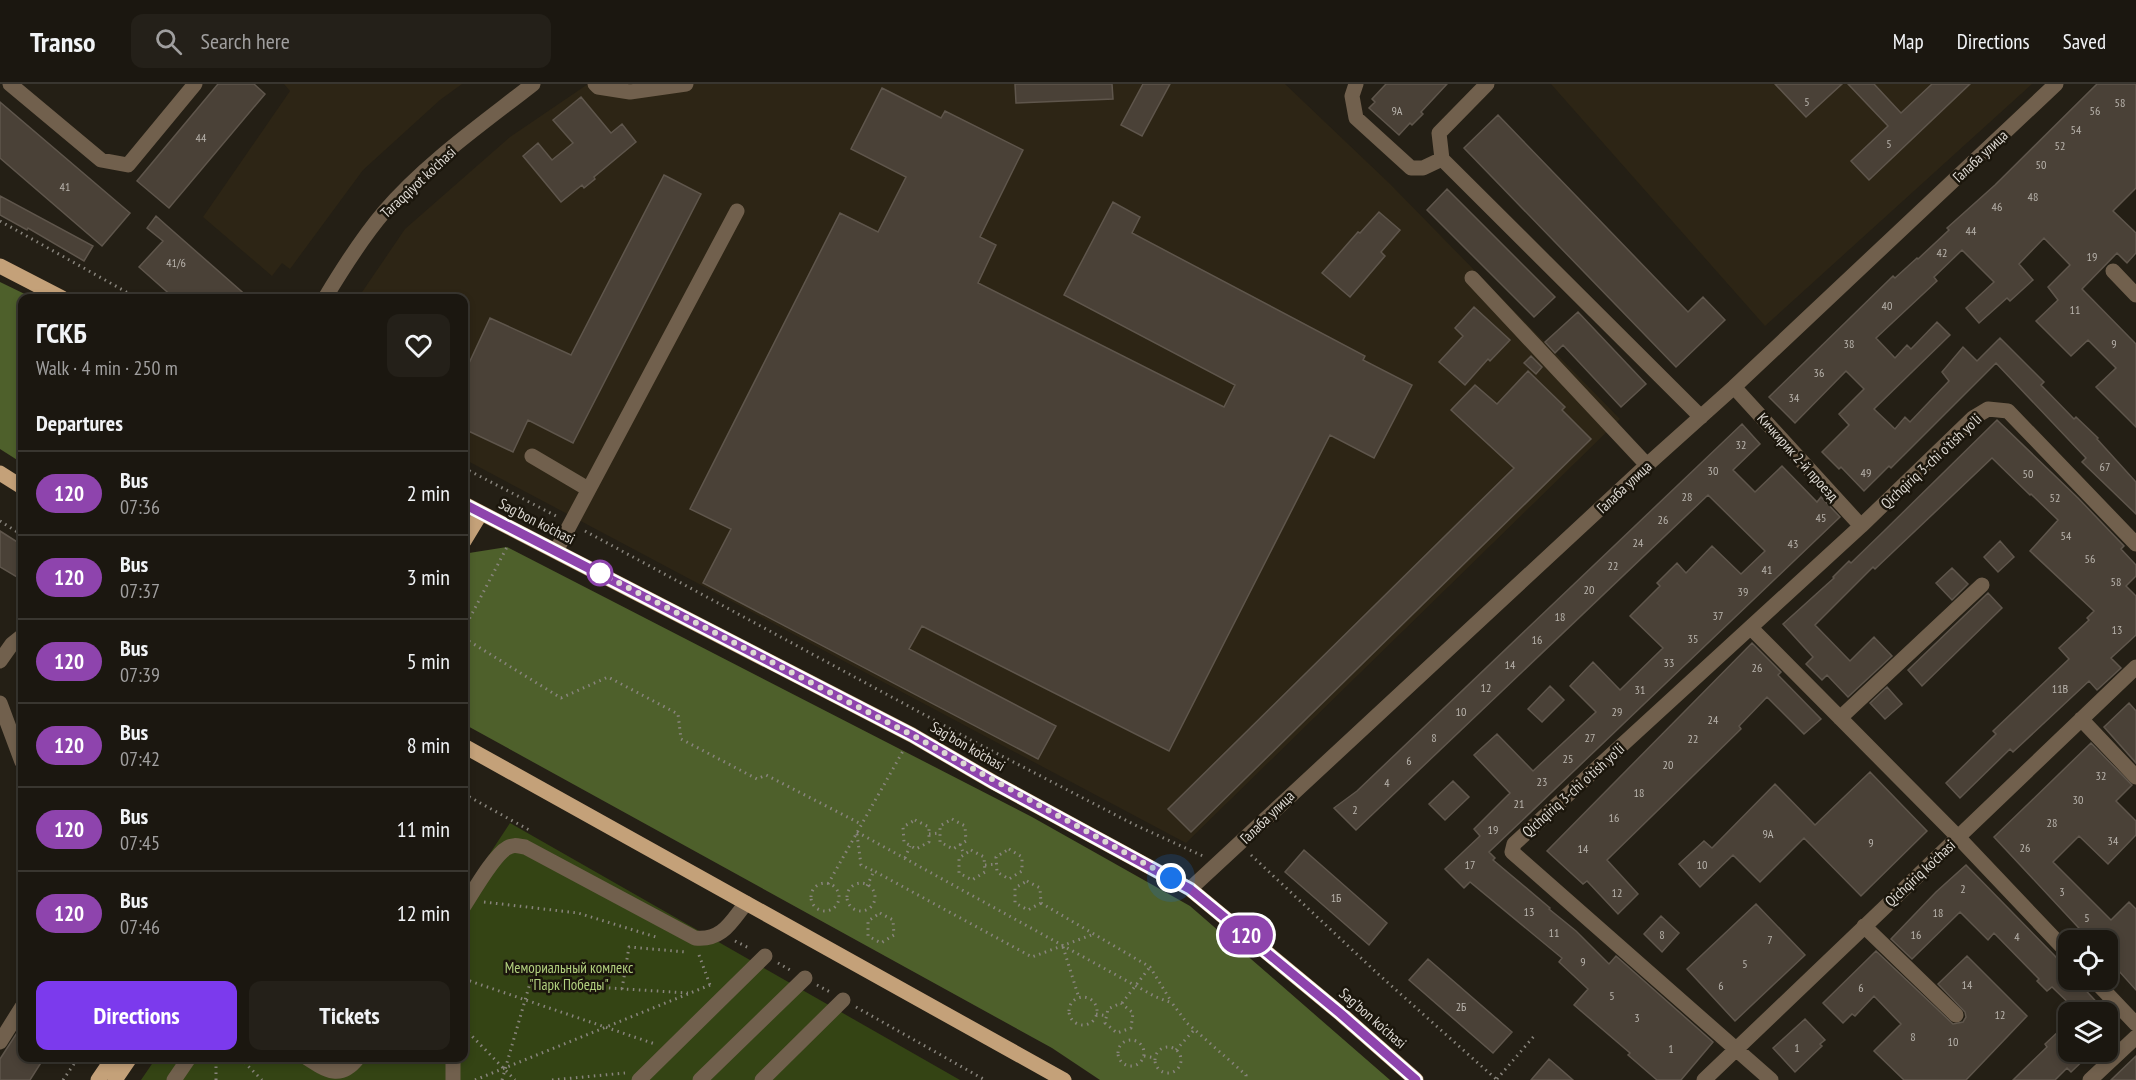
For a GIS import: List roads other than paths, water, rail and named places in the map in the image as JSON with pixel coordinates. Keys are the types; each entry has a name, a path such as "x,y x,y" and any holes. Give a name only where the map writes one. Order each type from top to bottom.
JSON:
{"main road":[{"path":"0,266 54,294"},
{"path":"0,473 18,484"},
{"name":"Sag’bon ko’chasi","path":"469,510 556,551 912,735 993,782 1190,889 1341,1014 1416,1080"},
{"path":"468,748 1064,1080"},
{"path":"98,1080 110,1062"},
{"path":"115,1080 127,1062"}],"street":[{"path":"10,84 101,160 128,165 195,84"},
{"name":"Taraqqiyot ko'chasi","path":"327,294 353,251 403,192 448,152 533,84"},
{"path":"595,84 598,87 630,92 686,84"},
{"path":"1356,84 1352,96 1356,118 1411,168 1423,168 1442,159"},
{"path":"1487,84 1439,133 1442,159 1701,417"},
{"name":"Галаба улица","path":"1190,889 1734,387 2056,84"},
{"path":"556,551 737,211"},
{"path":"2113,271 2136,295"},
{"path":"1472,278 1647,465"},
{"name":"Кичкирик 2-й проезд","path":"1734,387 1861,526"},
{"name":"Qichqiriq 3-chi o'tish yo'li","path":"1736,1050 1512,852 1514,844 1752,628 1973,418 1988,409 2008,411 2136,544"},
{"path":"532,456 588,489"},
{"path":"1840,718 1982,585"},
{"path":"1752,628 1958,837 2058,942"},
{"path":"0,661 18,639"},
{"name":"Qichqiriq ko'chasi","path":"1704,1080 2136,667"},
{"path":"0,703 18,751"},
{"path":"2081,719 2136,777"},
{"path":"468,899 497,857 505,848 515,845 525,848 692,936 705,939 722,933 746,903"},
{"path":"1864,926 1956,1015"},
{"path":"644,1076 765,956"},
{"path":"700,1080 805,978"},
{"path":"2104,990 2136,1024"},
{"path":"762,1080 843,1000"},
{"path":"0,1042 18,1013"},
{"path":"2090,1080 2136,1037"},
{"path":"1736,1050 1772,1080"},
{"path":"174,1080 186,1062"},
{"path":"313,1062 328,1072 347,1069 354,1062"},
{"path":"453,1062 453,1080"}],"park label":[{"name":"Мемориальный комлекс \"Парк Победы\"","path":"569,976"}]}
